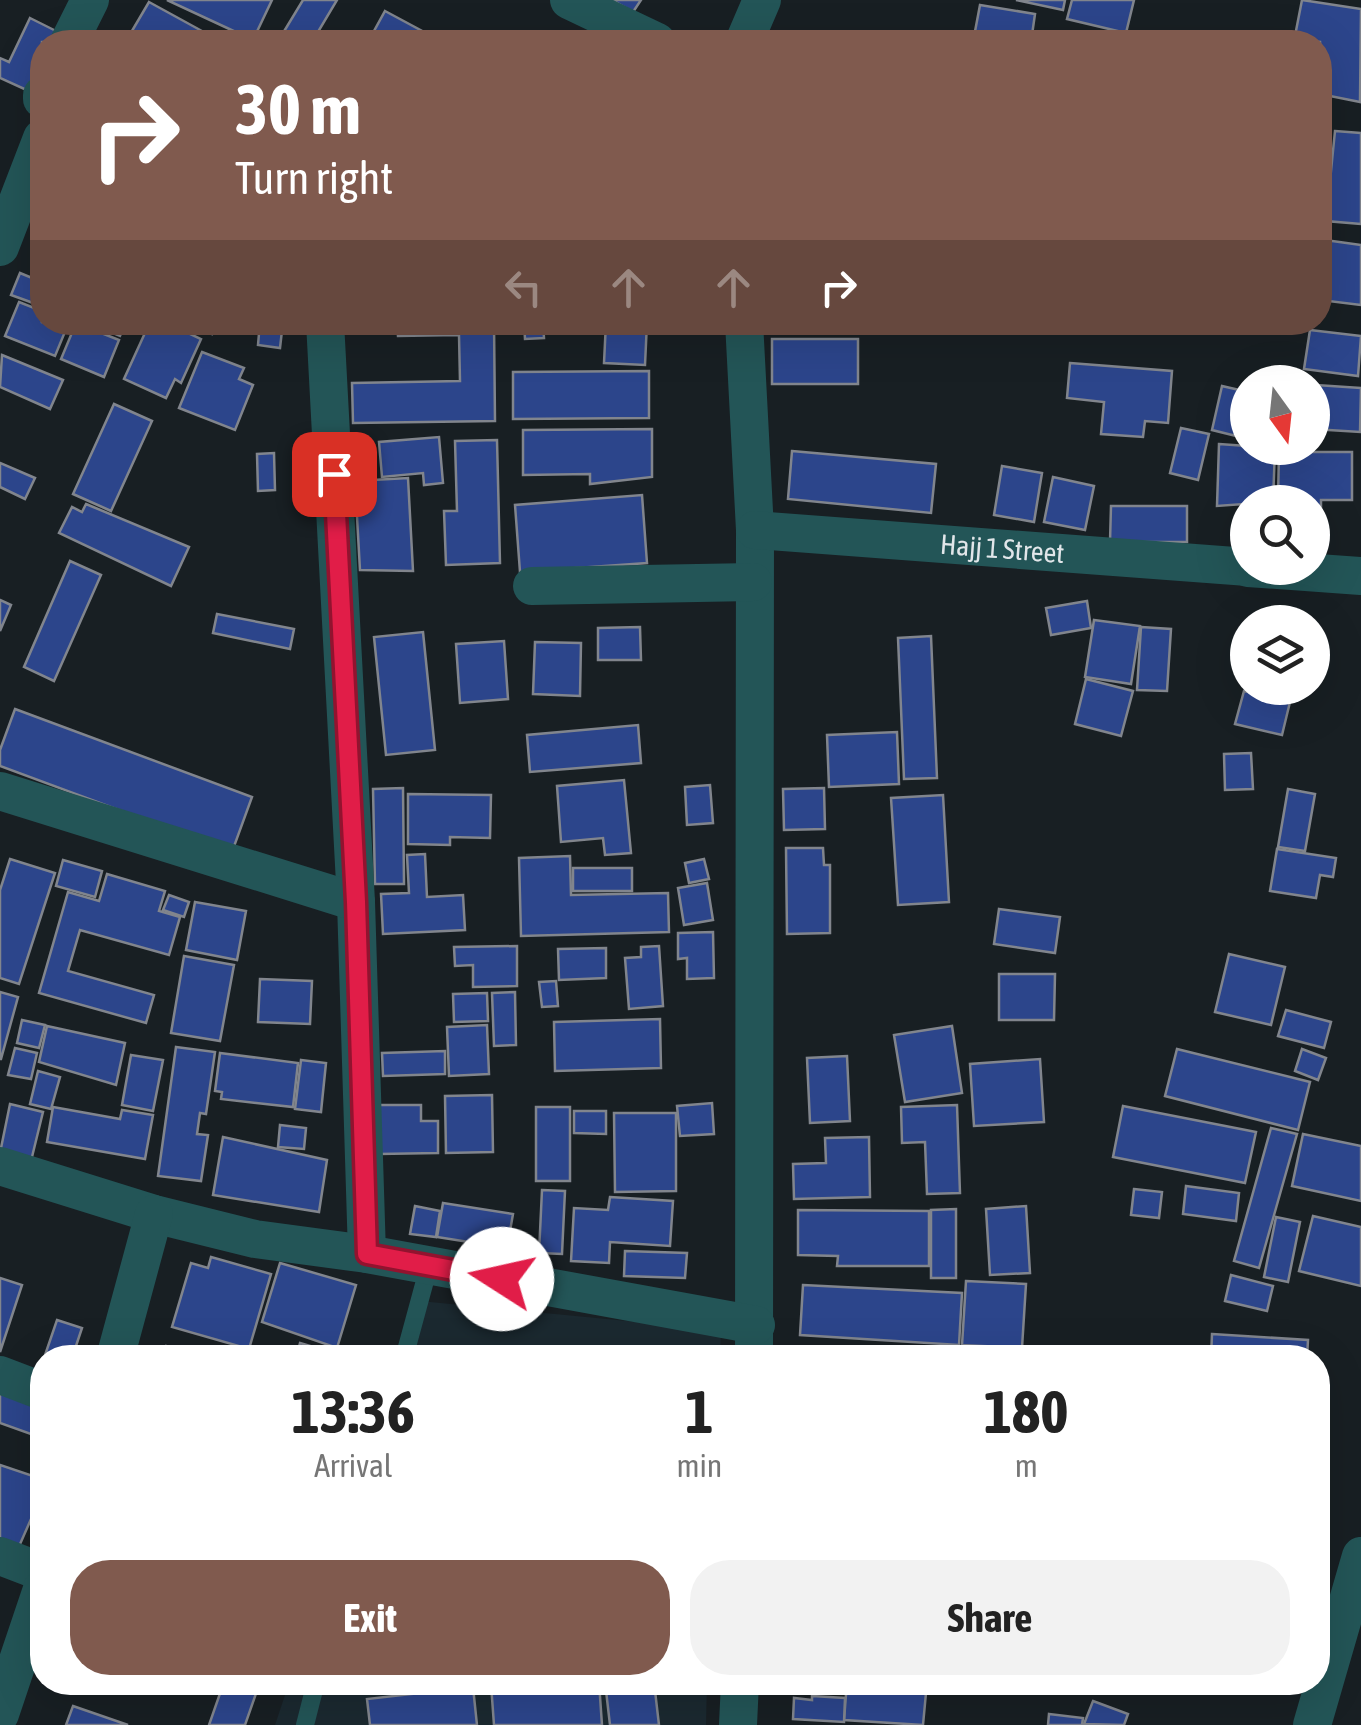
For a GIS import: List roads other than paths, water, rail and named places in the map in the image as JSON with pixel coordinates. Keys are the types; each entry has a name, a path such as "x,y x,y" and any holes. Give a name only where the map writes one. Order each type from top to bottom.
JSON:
{"street":[{"path":"75,30 90,0"},
{"path":"569,0 632,30"},
{"path":"749,30 762,0"},
{"path":"0,248 30,169"},
{"path":"326,335 356,902 367,1254"},
{"path":"0,1166 154,1214 255,1238 429,1266 755,1341 755,530 745,335"},
{"name":"Hajj 1 Street","path":"755,530 1230,567"},
{"name":"Hajj 1 Street","path":"1330,574 1361,576"},
{"path":"532,586 753,582"},
{"path":"0,790 356,902"},
{"path":"119,1345 154,1214"},
{"path":"0,1375 30,1386"},
{"path":"0,1556 30,1567"},
{"path":"1330,1663 1361,1556"},
{"path":"0,1714 30,1625"},
{"path":"738,1725 739,1695"},
{"path":"1312,1725 1321,1695"}],"lane":[{"path":"408,1345 429,1266"},
{"path":"304,1725 312,1695"}]}
